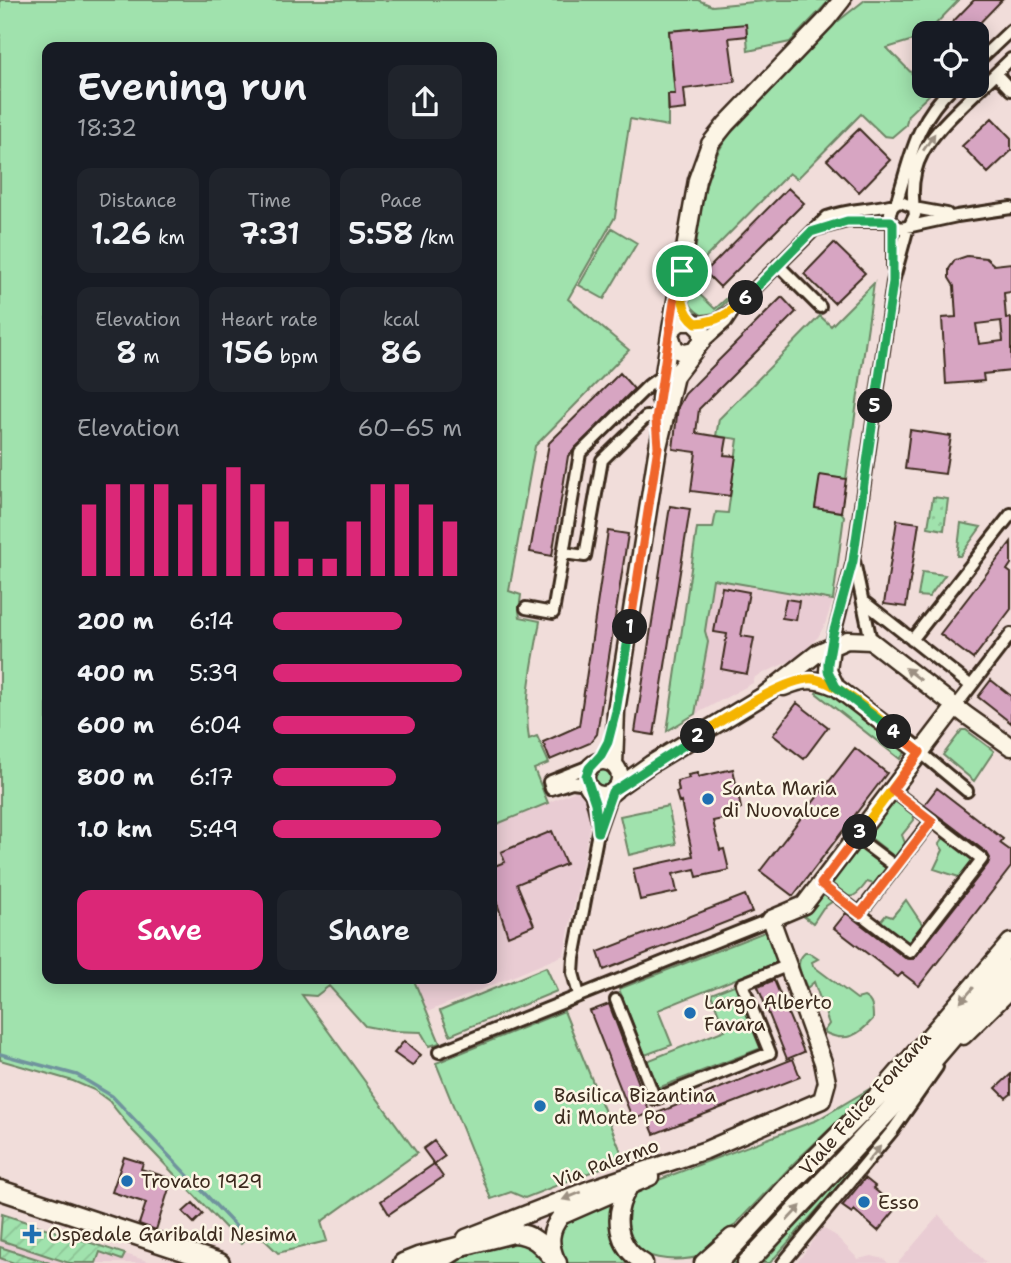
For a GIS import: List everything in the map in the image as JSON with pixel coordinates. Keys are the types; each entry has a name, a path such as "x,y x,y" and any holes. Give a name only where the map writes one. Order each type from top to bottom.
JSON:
{"main road":[{"path":"718,1263 885,1089 1011,943"},
{"name":"Viale Felice Fontana","path":"747,1263 906,1091 1011,969"},
{"path":"0,1191 220,1263"},
{"path":"438,1263 501,1231"},
{"path":"410,1260 467,1245 501,1231 536,1239 557,1263"}],"street":[{"path":"658,447 656,420 675,296 682,271 697,180 710,144 826,20 848,1"},
{"path":"989,51 1011,30"},
{"path":"836,687 828,671 831,647 853,561 893,282 909,226 915,218 913,181 923,150 943,125 1011,59"},
{"path":"996,74 1011,90"},
{"path":"893,282 892,222 889,214 895,204 921,126 940,98"},
{"path":"697,348 679,351 672,345 671,332 680,322 716,321 733,310 820,222 836,214 904,202 913,208 957,216"},
{"path":"811,232 847,221 892,222 900,228 1011,208"},
{"path":"778,265 820,307"},
{"path":"682,271 683,304 702,337 697,348"},
{"path":"598,832 587,772 606,748 616,711 658,447 674,376 697,348 726,322 733,310"},
{"path":"526,608 553,612 580,453 649,385 663,375"},
{"path":"564,553 586,556 603,460 646,418 652,417 656,420"},
{"path":"608,425 623,440"},
{"path":"580,453 603,460"},
{"path":"912,640 1011,514"},
{"path":"568,528 590,532"},
{"path":"853,561 871,640"},
{"path":"863,601 971,686"},
{"path":"439,1052 804,905 1011,634"},
{"path":"651,764 633,771 603,761 549,782 551,789 572,782 589,787 598,794 613,791 651,764 763,696 820,652 847,640 871,640 955,707 1011,747"},
{"path":"763,696 806,679 836,687 967,791"},
{"path":"579,995 573,973 574,958 598,832 619,782 615,766 616,711"},
{"path":"821,884 910,952 982,859 892,790"},
{"path":"860,914 932,821"},
{"path":"856,837 896,867"},
{"path":"616,1000 655,1099 770,1053 743,984 789,965 771,919"},
{"name":"Via Palermo","path":"410,1260 501,1231 593,1188 706,1150 822,1100 827,1082 823,1062 789,965"},
{"path":"906,1091 1011,989"},
{"path":"783,1263 893,1130 982,1003"},
{"path":"557,1263 550,1240 553,1227 561,1216 628,1189 706,1150"},
{"path":"703,1263 789,1186"},
{"path":"628,1189 619,1209 619,1229 630,1252 644,1263"},
{"path":"438,1263 467,1245"}],"shaded area":[{"path":"713,579 833,600 818,637 799,657 755,677 753,683 696,714 708,643 705,631"},
{"path":"578,790 588,802 590,826 564,955 497,983 497,824"},
{"path":"415,984 494,984 427,1012"},
{"name":"Ospedale Garibaldi Nesima","path":"0,1214 141,1259 153,1263 0,1263"},
{"path":"939,1215 948,1225 987,1263 898,1263"},
{"path":"822,1228 835,1235 858,1259 872,1256 888,1263 797,1263"}],"green space":[{"path":"0,0 698,0 712,6 775,0 830,0 790,42 748,51 746,25 669,31 675,94 668,94 668,126 630,119 615,217 568,299 629,350 535,446 509,591 521,595 520,617 540,621 527,709 529,739 537,736 549,763 534,769 548,803 497,824 497,42 42,42 42,984 415,984 440,1043 429,1046 421,1032 391,1031 365,1026 329,986 316,996 302,995 417,1153 321,1222 327,1241 278,1253 254,1230 241,1244 133,1131 109,1101 94,1090 73,1081 0,1060"},
{"path":"865,0 959,0 939,21 912,21 912,40 887,48 912,74 912,98 926,98 908,115 906,125 892,137 884,136 861,114 797,179 789,173 706,257 700,281 694,279 692,276 702,202 712,165 720,149 730,134 837,22"},
{"path":"612,228 637,243 604,299 579,285"},
{"path":"874,283 846,479 821,476 815,508 841,512 844,516 833,600 713,579 705,631 708,642 695,714 667,731 697,528 713,528 716,512 728,513 738,439 716,436 719,419 820,316 831,326"},
{"path":"691,292 697,292 715,309 727,298 727,301 715,313 702,315 691,306"},
{"path":"933,497 948,499 944,530 928,527"},
{"path":"961,523 981,527 960,556 957,556"},
{"path":"922,572 945,575 929,597 918,596"},
{"path":"822,686 906,751 900,759 816,693"},
{"path":"962,730 966,730 994,751 974,781 943,755"},
{"path":"599,767 607,767 614,774 614,782 607,789 599,789 592,782 592,774"},
{"path":"896,798 913,812 914,820 902,835 905,843 895,857 867,835"},
{"path":"668,806 676,844 629,855 620,816"},
{"path":"945,836 975,858 962,878 934,869 943,850 939,844"},
{"path":"858,847 886,868 874,884 867,882 857,893 850,896 830,884"},
{"path":"824,892 833,901 823,908 813,923 802,915"},
{"path":"906,900 924,927 914,940 908,942 880,922 886,915 892,917"},
{"path":"767,931 780,961 658,1010 672,1045 645,1055 619,989"},
{"path":"805,953 818,959 812,962 813,966 857,999 864,997 871,1003 873,1019 863,1029 846,1037 833,1036 824,1031 829,1024 814,982 807,988 799,965"},
{"path":"546,967 557,991 450,1035 440,1011"},
{"path":"739,983 764,1047 658,1088 647,1061 725,1030 711,994"},
{"path":"564,1011 624,1159 525,1198 511,1192 491,1199 436,1063"},
{"path":"876,1085 796,1161 706,1255 682,1259 658,1258 637,1249 629,1240 624,1225 629,1196 648,1184 817,1120"},
{"path":"863,1122 865,1125 737,1263 730,1263"},
{"path":"883,1132 885,1133 770,1263 762,1263"},
{"path":"617,1198 635,1263 564,1263 556,1235 560,1224"},
{"name":"Ospedale Garibaldi Nesima","path":"2,1214 125,1254 122,1260 100,1252 96,1263 69,1263 0,1240"},
{"path":"512,1239 528,1241 548,1263 451,1263"},
{"path":"0,1247 50,1263 14,1263 0,1258"}],"building":[{"path":"974,0 1002,0 982,21 954,21"},
{"path":"746,24 747,36 729,38 735,82 684,89 686,109 669,111 668,94 675,94 669,31"},
{"path":"992,118 1011,138 1011,151 988,173 962,146"},
{"path":"859,129 890,160 859,192 827,160"},
{"path":"788,188 804,203 720,287 705,272"},
{"path":"834,243 865,273 834,303 804,274"},
{"path":"967,256 986,258 994,265 1011,263 1011,292 1004,293 1006,319 1011,318 1011,371 983,374 984,381 946,384 942,318 956,317 954,286 949,278 949,269 955,260","holes":["1001,321 1003,341 979,344 976,324"]},
{"path":"782,297 796,312 699,409 696,433 727,438 724,455 736,456 730,496 691,491 696,452 673,449 678,407 685,394"},
{"path":"620,373 634,389 568,456 552,556 530,552 549,443"},
{"path":"910,430 951,436 945,474 905,469"},
{"path":"820,475 846,479 841,512 815,508"},
{"path":"670,506 690,509 654,735 635,732"},
{"path":"897,520 919,523 906,607 884,604"},
{"path":"608,531 628,534 597,734 590,743 550,760 543,742 579,726"},
{"path":"1011,542 1011,564 1007,570 1011,573 1011,609 973,659 940,634"},
{"path":"722,587 749,592 741,636 754,638 747,674 721,669 727,634 714,632"},
{"path":"786,599 799,601 796,620 782,618"},
{"path":"991,680 1011,696 1011,723 978,697"},
{"path":"797,703 828,727 804,759 773,735"},
{"path":"855,748 887,773 793,896 760,871"},
{"path":"733,769 741,808 731,811 732,817 713,821 720,850 724,849 729,870 697,877 695,869 673,874 677,892 640,900 633,869 693,856 681,802 679,803 676,792 679,791 677,781 689,778 688,775 698,773 698,777"},
{"path":"937,788 1003,839 1000,843 1011,851 1011,867 919,986 902,973 898,977 834,928 846,913 905,958 914,959 988,864 990,858 987,853 924,805"},
{"path":"552,831 566,864 517,884 534,925 508,936 497,903 497,865 505,862 501,852"},
{"path":"745,895 752,912 604,970 598,952"},
{"path":"774,980 804,1052 787,1059 758,987"},
{"path":"609,1004 650,1113 633,1120 590,1011"},
{"path":"404,1041 421,1055 412,1066 394,1053"},
{"path":"793,1059 800,1077 654,1134 647,1117"},
{"path":"1011,1074 1011,1094 1006,1098 996,1088"},
{"path":"434,1141 445,1156 434,1164 423,1149"},
{"path":"124,1157 143,1163 141,1169 172,1179 156,1230 139,1224 146,1203 112,1192"},
{"path":"434,1164 443,1177 389,1214 381,1201"},
{"path":"865,1178 897,1208 878,1231 854,1210 852,1213 842,1206"},
{"path":"193,1203 203,1214 194,1223 183,1212"}],"waterway":[{"path":"0,1054 77,1075 112,1096 244,1235"}],"place":[{"name":"Santa Maria di Nuovaluce","path":"708,799"},
{"name":"Largo Alberto Favara","path":"690,1013"},
{"name":"Basilica Bizantina di Monte Po","path":"540,1106"},
{"name":"Trovato 1929","path":"127,1181"},
{"name":"Esso","path":"864,1202"},
{"name":"Ospedale Garibaldi Nesima","path":"32,1234"}],"route":[{"path":"682,271 675,296 656,420 658,447 616,711 606,748 589,768 586,776 595,803 598,832 608,799 614,790 651,764 763,696 799,680 814,679 836,687 920,752 892,790 821,884 860,914 932,821 892,790 904,773 920,752 878,719 836,687 828,671 833,634 853,561 893,282 893,224 891,221 871,219 847,221 811,232 733,310 716,321 692,322 683,304 682,271"}]}
